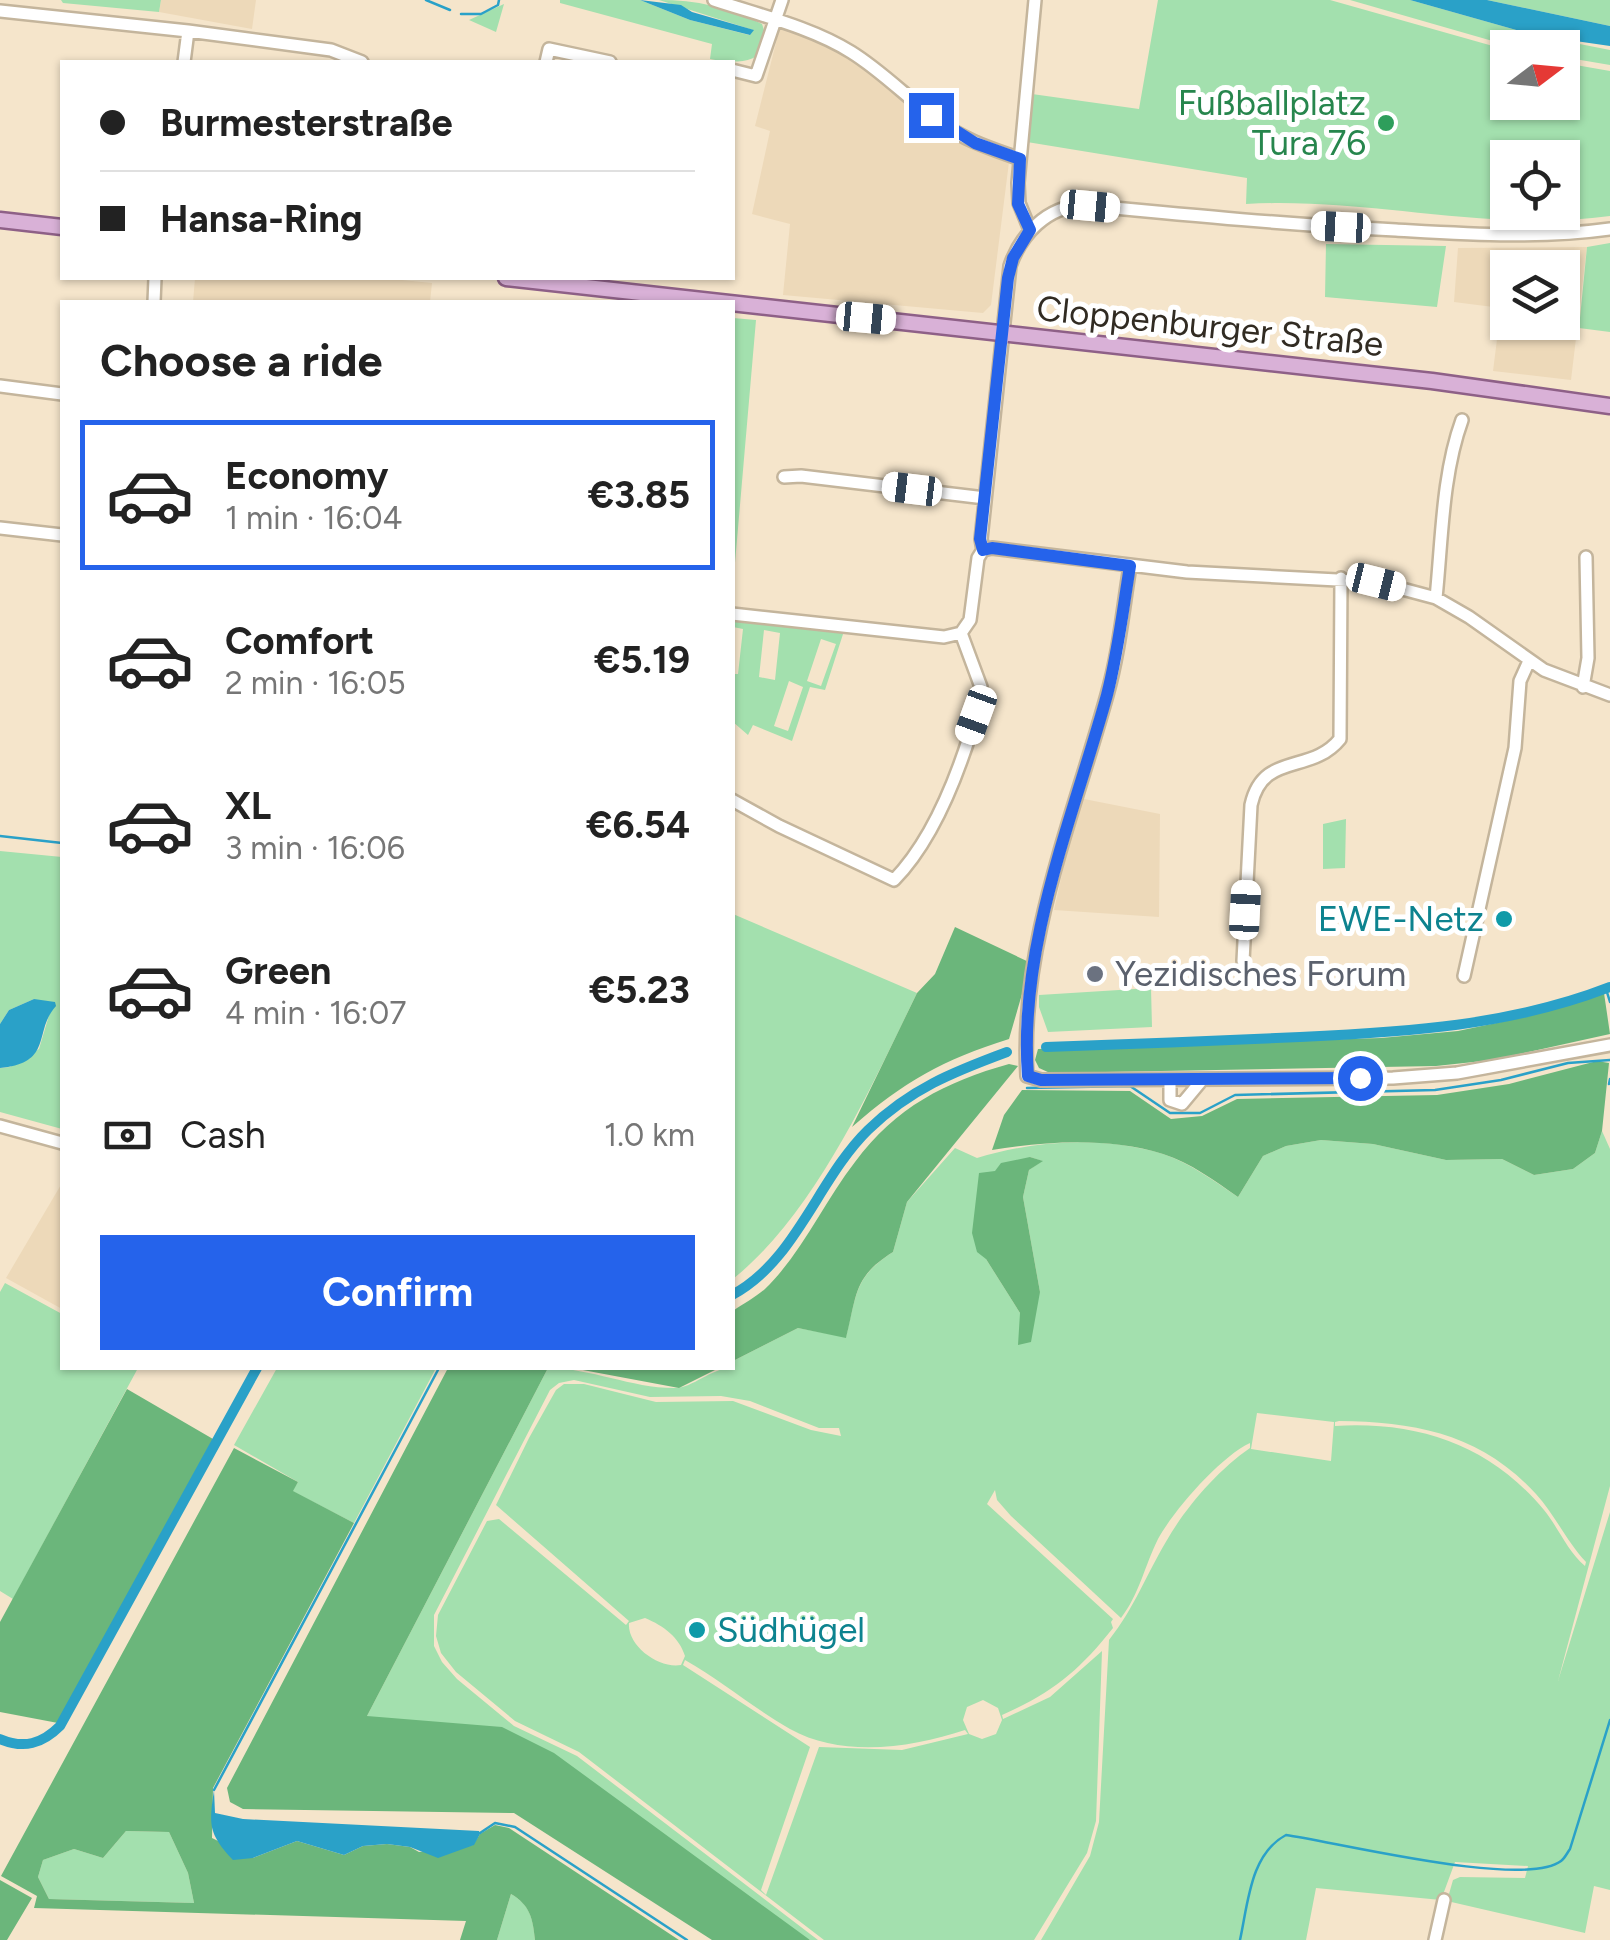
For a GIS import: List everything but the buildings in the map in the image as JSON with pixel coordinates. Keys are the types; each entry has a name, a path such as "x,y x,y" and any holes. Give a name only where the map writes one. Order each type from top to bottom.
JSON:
{"main road":[{"path":"0,220 60,227"},
{"name":"Cloppenburger Straße","path":"524,280 704,300"},
{"name":"Cloppenburger Straße","path":"735,303 1422,380 1610,406"}],"street":[{"path":"714,0 847,50 901,88 943,125 975,143 1020,159"},
{"path":"735,71 756,76 782,0"},
{"path":"1030,230 1018,204 1035,0"},
{"path":"0,11 43,6 331,50 357,60"},
{"path":"184,60 188,30"},
{"path":"546,60 549,49 601,60"},
{"path":"983,550 980,539 1010,266 1030,230 1054,213 1082,205 1305,225 1523,236 1610,229"},
{"path":"0,386 60,394"},
{"path":"1436,598 1451,469 1462,420"},
{"path":"784,476 985,498"},
{"path":"0,528 60,535"},
{"path":"735,614 944,638 961,633 970,620 978,558 983,550 992,548 1216,574 1341,578 1376,582 1436,598 1561,679 1610,695"},
{"path":"1584,687 1588,658 1586,557"},
{"path":"1130,566 1108,690 1063,837 1034,964 1025,1022 1028,1076 1041,1080 1170,1081 1393,1078 1457,1074 1610,1045"},
{"path":"1243,961 1256,786 1270,773 1323,755 1340,739 1341,578"},
{"path":"735,802 894,880 913,860 933,824 979,704 980,686 961,633"},
{"path":"1464,976 1516,748 1520,680 1529,661"},
{"path":"1170,1081 1170,1100 1182,1104 1202,1080"},
{"path":"0,1126 60,1142"},
{"path":"1434,1940 1444,1900"}],"shaded area":[{"path":"161,0 256,0 252,29 159,12"},
{"path":"780,27 831,47 871,71 933,124 1009,162 991,305 983,313 783,295 790,224 752,214 770,131 755,126"},
{"path":"1587,247 1580,305 1580,250 1490,250 1490,307 1454,302 1458,248"},
{"path":"195,280 432,283 430,300 193,300"},
{"path":"1497,340 1576,340 1571,380 1493,371"},
{"path":"1079,798 1160,814 1159,917 1054,910"},
{"path":"60,1186 60,1308 6,1278"}],"green space":[{"path":"61,0 161,0 159,12"},
{"path":"640,0 690,20 749,35 753,30 659,0 712,6 762,24 764,47 759,54 742,61 710,59 712,44 560,3"},
{"path":"1158,0 1330,0 1490,45 1490,120 1580,120 1580,66 1610,71 1610,216 1580,219 1580,140 1490,140 1490,219 1337,205 1246,204 1247,178 1027,142 1032,94 1139,109"},
{"path":"1350,0 1410,0 1516,30 1490,30 1490,40"},
{"path":"1487,0 1610,0 1610,26"},
{"path":"504,4 496,32 469,20"},
{"path":"1580,44 1610,50 1610,65 1580,60"},
{"path":"1610,243 1610,332 1580,328 1587,247"},
{"path":"1326,244 1446,246 1437,307 1325,297"},
{"path":"735,318 756,320 735,563"},
{"path":"735,620 844,631 825,690 810,687 792,741 753,725 748,735 735,724 735,674 743,629 735,627","holes":["764,630 780,633 775,680 759,677","821,639 836,644 821,686 807,681","789,681 803,687 788,731 774,726"]},
{"path":"1346,819 1345,868 1323,869 1323,824"},
{"path":"0,851 60,857 60,1128 0,1112 0,1068 10,1067 39,1049 50,1012 34,999 9,1010 0,1024"},
{"path":"735,915 917,993 839,1146 816,1184 763,1251 735,1277"},
{"path":"955,927 1031,963 1009,1039 925,1074 852,1127 917,993 935,974"},
{"path":"1151,988 1152,1027 1048,1032 1039,1007 1039,995"},
{"path":"1604,993 1610,1034 1492,1060 1436,1066 1050,1073 1039,1068 1035,1060 1038,1049 1381,1038 1458,1031 1529,1016"},
{"path":"1597,1061 1609,1063 1602,1131 1595,1153 1573,1169 1534,1175 1502,1159 1446,1160 1373,1144 1321,1140 1286,1146 1263,1156 1238,1197 1183,1162 1142,1149 1078,1142 992,1150 1004,1115 1022,1090 1130,1091 1171,1119 1202,1116 1237,1099 1437,1095 1509,1084"},
{"path":"1009,1064 1018,1066 907,1202 893,1252 863,1279 846,1338 798,1328 735,1360 735,1310 778,1275 844,1177 887,1126 923,1099 964,1079"},
{"path":"1602,1131 1610,1149 1610,1486 1558,1681 1610,1512 1610,1890 1594,1886 1585,1933 1447,1901 1453,1880 1525,1878 1528,1866 1455,1862 1441,1900 1316,1888 1306,1940 1041,1940 1090,1856 1099,1822 1109,1640 1183,1515 1215,1478 1250,1448 1250,1443 1212,1472 1175,1514 1158,1539 1121,1618 1011,1516 997,1500 995,1490 987,1504 1113,1619 1113,1628 1076,1669 1036,1698 1002,1715 1003,1719 1050,1697 1102,1651 1096,1821 1087,1853 1034,1940 824,1940 579,1752 515,1721 456,1672 441,1653 436,1636 438,1615 487,1521 499,1519 626,1625 629,1621 496,1505 529,1438 556,1390 564,1384 584,1384 656,1402 733,1401 811,1430 841,1436 839,1428 819,1428 750,1401 721,1396 650,1397 574,1380 559,1383 550,1390 434,1615 434,1646 457,1679 514,1726 577,1756 818,1940 810,1940 367,1716 547,1370 580,1371 674,1388 716,1371 735,1370 735,1360 798,1328 846,1337 859,1288 871,1270 893,1252 907,1202 955,1148 977,1158 1046,1144 1117,1144 1183,1162 1238,1197 1263,1156 1286,1146 1321,1140 1373,1144 1446,1160 1502,1159 1534,1175 1573,1169 1595,1153","holes":["1030,1157 1042,1161 1029,1170 1023,1197 1040,1292 1020,1313 986,1259","1257,1413 1334,1422 1331,1461 1251,1449","1335,1422 1421,1429 1446,1435 1493,1457 1536,1494 1586,1562 1585,1566 1523,1488 1476,1454 1423,1433 1335,1426","645,1618 679,1643 685,1656 681,1665 654,1660 633,1640 629,1623","685,1660 790,1729 832,1744 877,1747 922,1742 965,1730 968,1734 902,1750 819,1747 766,1895 761,1890 810,1747 683,1665","983,1700 998,1708 1002,1720 996,1734 982,1739 969,1734 963,1720 967,1707"]},
{"path":"1030,1157 1043,1161 1029,1170 1023,1197 1040,1292 1031,1342 1018,1345 1020,1313 986,1259 977,1252 972,1233 979,1173"},
{"path":"5,1283 60,1313 60,1370 137,1370 13,1599 0,1591 0,1292"},
{"path":"276,1370 435,1370 354,1523 292,1491 298,1482 234,1445"},
{"path":"447,1370 547,1370 367,1716 502,1727 554,1753 810,1940 712,1940 514,1813 243,1809 230,1802 227,1788"},
{"path":"583,1370 715,1370 679,1388"},
{"path":"127,1389 213,1439 58,1723 0,1712 0,1622"},
{"path":"234,1448 298,1482 293,1491 354,1523 213,1788 212,1838 253,1858 297,1841 344,1855 363,1846 387,1844 419,1852 473,1845 480,1834 495,1825 509,1828 679,1940 535,1940 529,1913 511,1894 497,1940 460,1940 466,1921 34,1908 37,1896 1,1876","holes":["126,1831 169,1832 188,1873 194,1903 49,1899 38,1877 43,1860 74,1849 103,1858"]},
{"path":"126,1831 169,1832 188,1873 194,1903 49,1899 38,1877 43,1860 74,1849 103,1858"},
{"path":"0,1880 32,1898 7,1940 0,1940"},
{"path":"511,1894 529,1913 535,1940 497,1940"}],"water":[{"path":"640,0 681,5 692,12 754,30 750,35 690,20"},
{"path":"1410,0 1487,0 1610,26 1610,46 1580,42 1580,30 1516,30"},
{"path":"34,999 55,1002 56,1006 40,1044 28,1060 0,1068 0,1024 9,1010"},
{"path":"214,1790 215,1813 243,1819 480,1834 474,1845 438,1858 410,1847 387,1844 363,1846 344,1855 297,1841 253,1858 233,1860 212,1828"}],"waterway":[{"path":"426,0 450,10"},
{"path":"461,14 481,14 498,5 499,0"},
{"path":"0,836 60,843"},
{"path":"1046,1047 1300,1037 1457,1025 1534,1011 1610,987"},
{"path":"1606,989 1610,1002"},
{"path":"735,1293 773,1262 868,1130 900,1103 933,1083 1007,1052"},
{"path":"1027,1088 1130,1086 1170,1113 1200,1113 1235,1095 1435,1090 1501,1080 1568,1063 1610,1060"},
{"path":"1609,1084 1610,1079"},
{"path":"0,1739 32,1743 60,1726 256,1370"},
{"path":"214,1790 438,1370"},
{"path":"1240,1940 1258,1867 1274,1843 1286,1835 1471,1867 1541,1868 1561,1861 1570,1849 1610,1720"},
{"path":"480,1833 495,1823 515,1827 687,1940"}],"place":[{"name":"Fußballplatz Tura 76","path":"1386,123"},
{"name":"EWE-Netz","path":"1504,919"},
{"name":"Yezidisches Forum","path":"1095,974"},
{"name":"Südhügel","path":"697,1630"}],"route":[{"path":"931,115 975,143 1020,159 1018,204 1030,230 1013,258 1008,278 980,539 983,550 1130,566 1108,690 1063,837 1034,964 1025,1022 1028,1076 1041,1080 1153,1081 1360,1078"}]}
